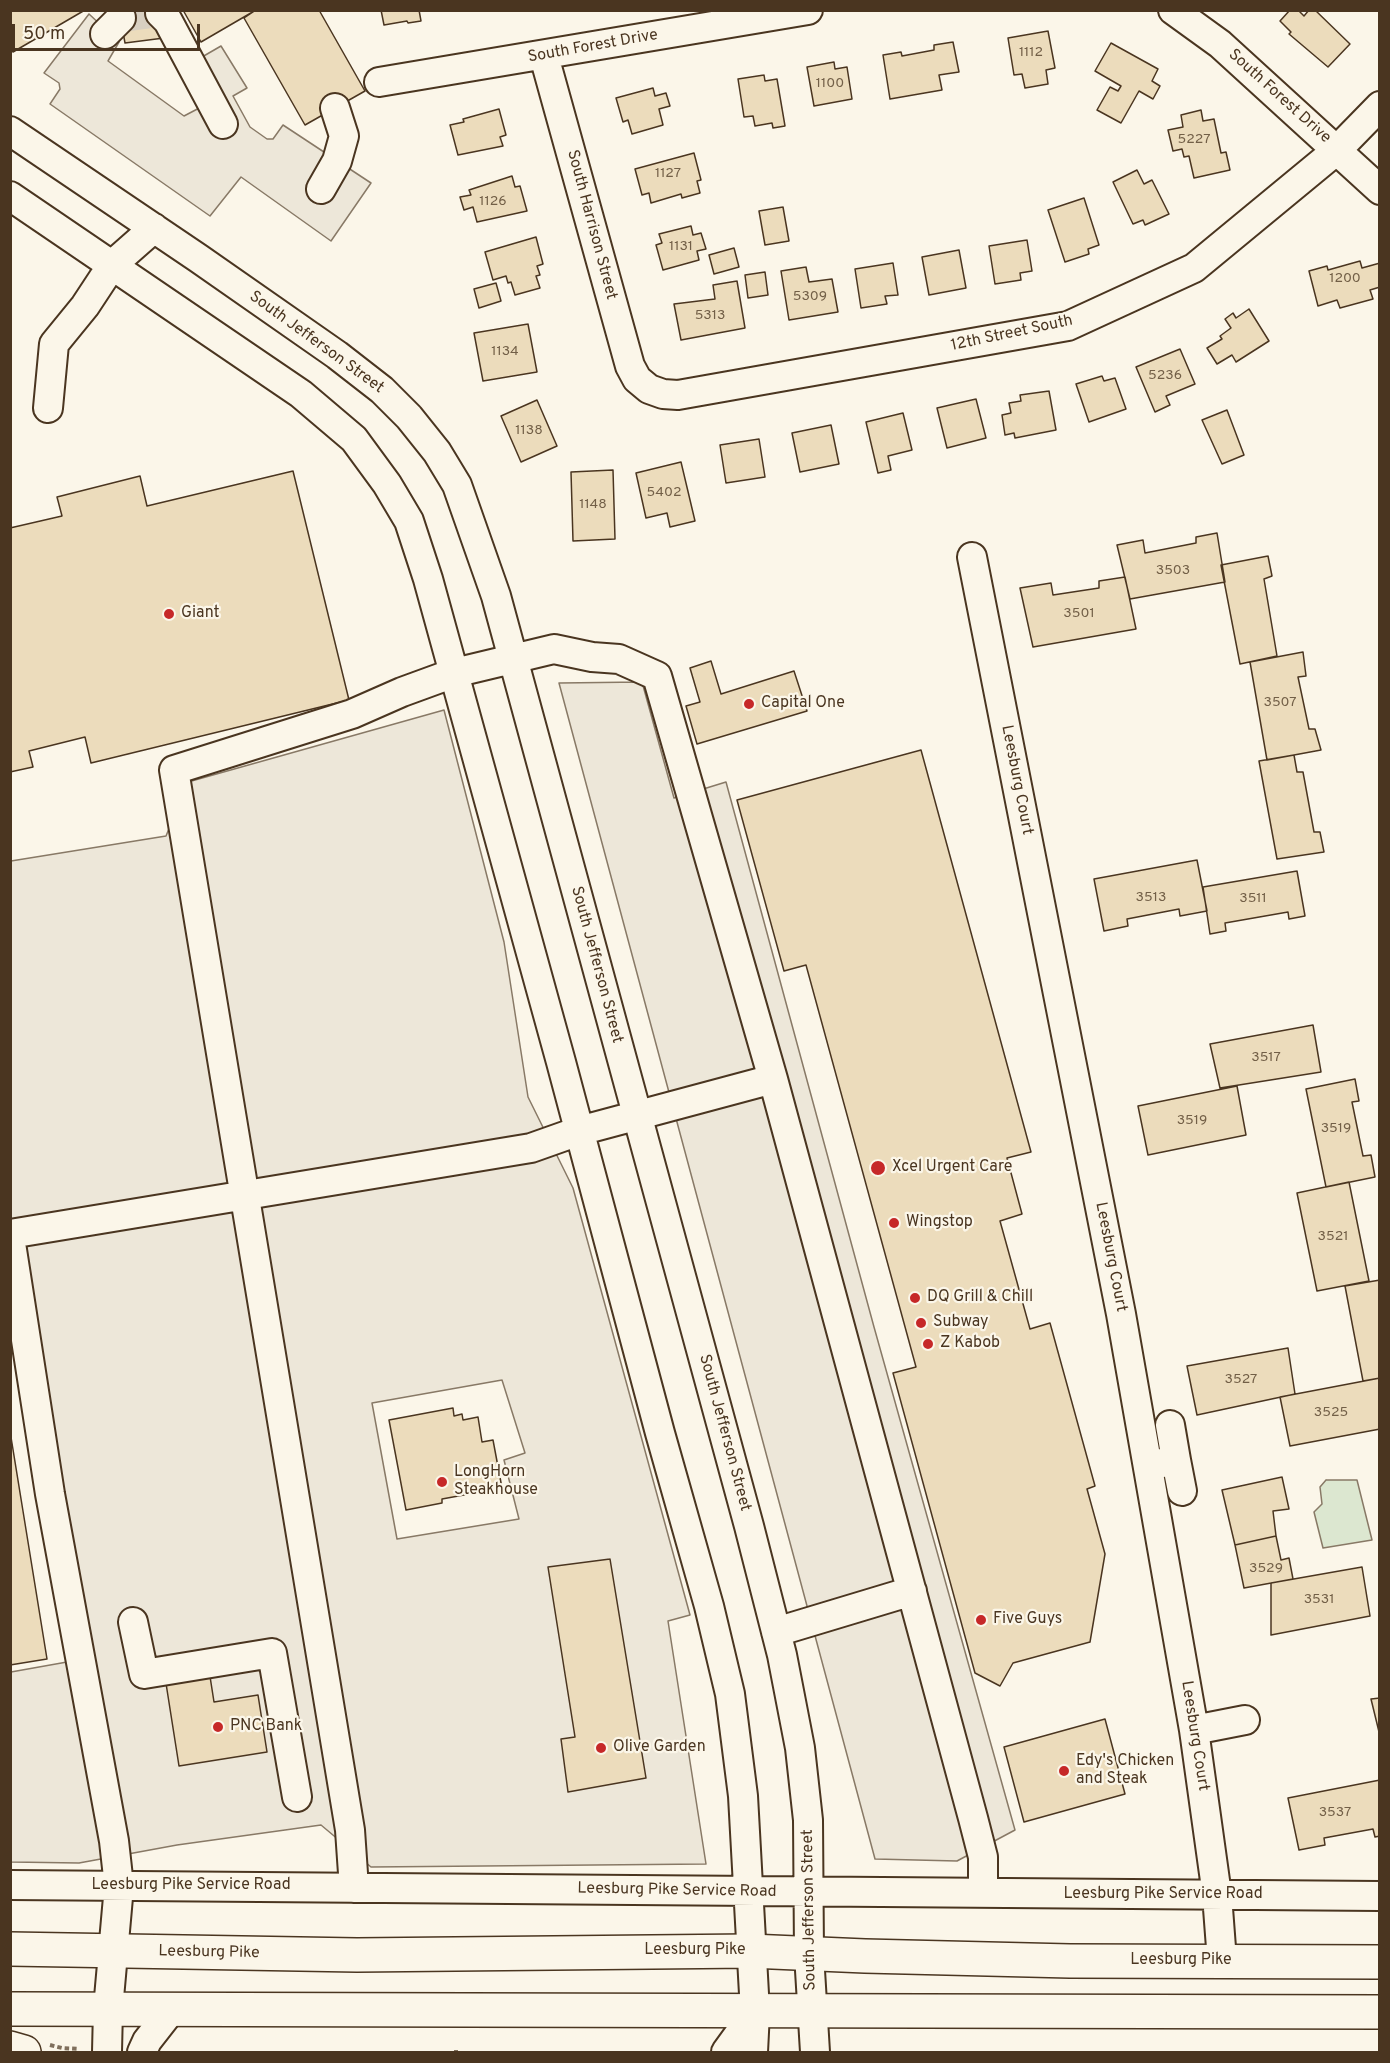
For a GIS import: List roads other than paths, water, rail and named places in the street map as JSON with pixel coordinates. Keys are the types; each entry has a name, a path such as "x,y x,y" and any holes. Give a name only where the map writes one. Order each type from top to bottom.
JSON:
{"main road":[{"name":"Leesburg Pike","path":"10,1949 357,1955 750,1951 1071,1961 1380,1962"},
{"path":"10,2008 534,2009 755,2012 1380,2012"},
{"path":"10,2048 35,2048"}],"street":[{"name":"South Forest Drive","path":"379,82 808,10"},
{"name":"South Forest Drive","path":"1173,10 1220,44 1380,190"},
{"path":"160,13 168,21 224,124"},
{"name":"South Harrison Street","path":"543,56 630,366 637,379 649,389"},
{"name":"12th Street South","path":"649,389 663,394 678,395 1068,326 1194,268 1337,150 1380,106"},
{"path":"321,189 338,161 344,136 335,108"},
{"name":"South Jefferson Street","path":"10,131 337,355 382,390 409,417 437,452 457,485 496,596 776,1632 800,1748 808,1820 810,1954 815,2052"},
{"path":"10,196 301,394 354,439 387,484 409,521 454,673 709,1606 730,1694 743,1796 755,2012 753,2052"},
{"path":"48,408 54,344 85,306 112,265 154,228"},
{"name":"Leesburg Court","path":"972,557 1013,722 1034,821 1080,1069 1129,1313 1148,1466 1194,1730 1217,1895 1222,1961"},
{"path":"354,1888 350,1830 174,770 352,714 454,673 554,649 592,657 619,658 657,676 773,1079 912,1591 983,1857 983,1893"},
{"path":"107,2052 108,2009 119,1886 109,1811 50,1494 10,1235 531,1148 579,1131 773,1079"},
{"path":"1170,1425 1182,1491"},
{"path":"1148,1466 1176,1460"},
{"path":"776,1632 912,1591"},
{"path":"133,1622 144,1674 272,1653 297,1797"},
{"path":"1194,1730 1245,1720"},
{"name":"Leesburg Pike Service Road","path":"10,1885 1380,1896"},
{"path":"73,2048 108,2009"},
{"path":"142,2052 147,2041 172,2009"},
{"path":"726,2052 755,2012"}],"tunnel":[{"path":"121,18 160,13"}],"place":[{"name":"Giant","path":"169,614"},
{"name":"Capital One","path":"749,704"},
{"name":"Xcel Urgent Care","path":"878,1168"},
{"name":"Wingstop","path":"894,1223"},
{"name":"DQ Grill & Chill","path":"915,1298"},
{"name":"Subway","path":"921,1323"},
{"name":"Z Kabob","path":"928,1344"},
{"name":"LongHorn Steakhouse","path":"442,1482"},
{"name":"Five Guys","path":"981,1620"},
{"name":"PNC Bank","path":"218,1727"},
{"name":"Olive Garden","path":"601,1748"},
{"name":"Edy's Chicken and Steak","path":"1064,1771"}]}
